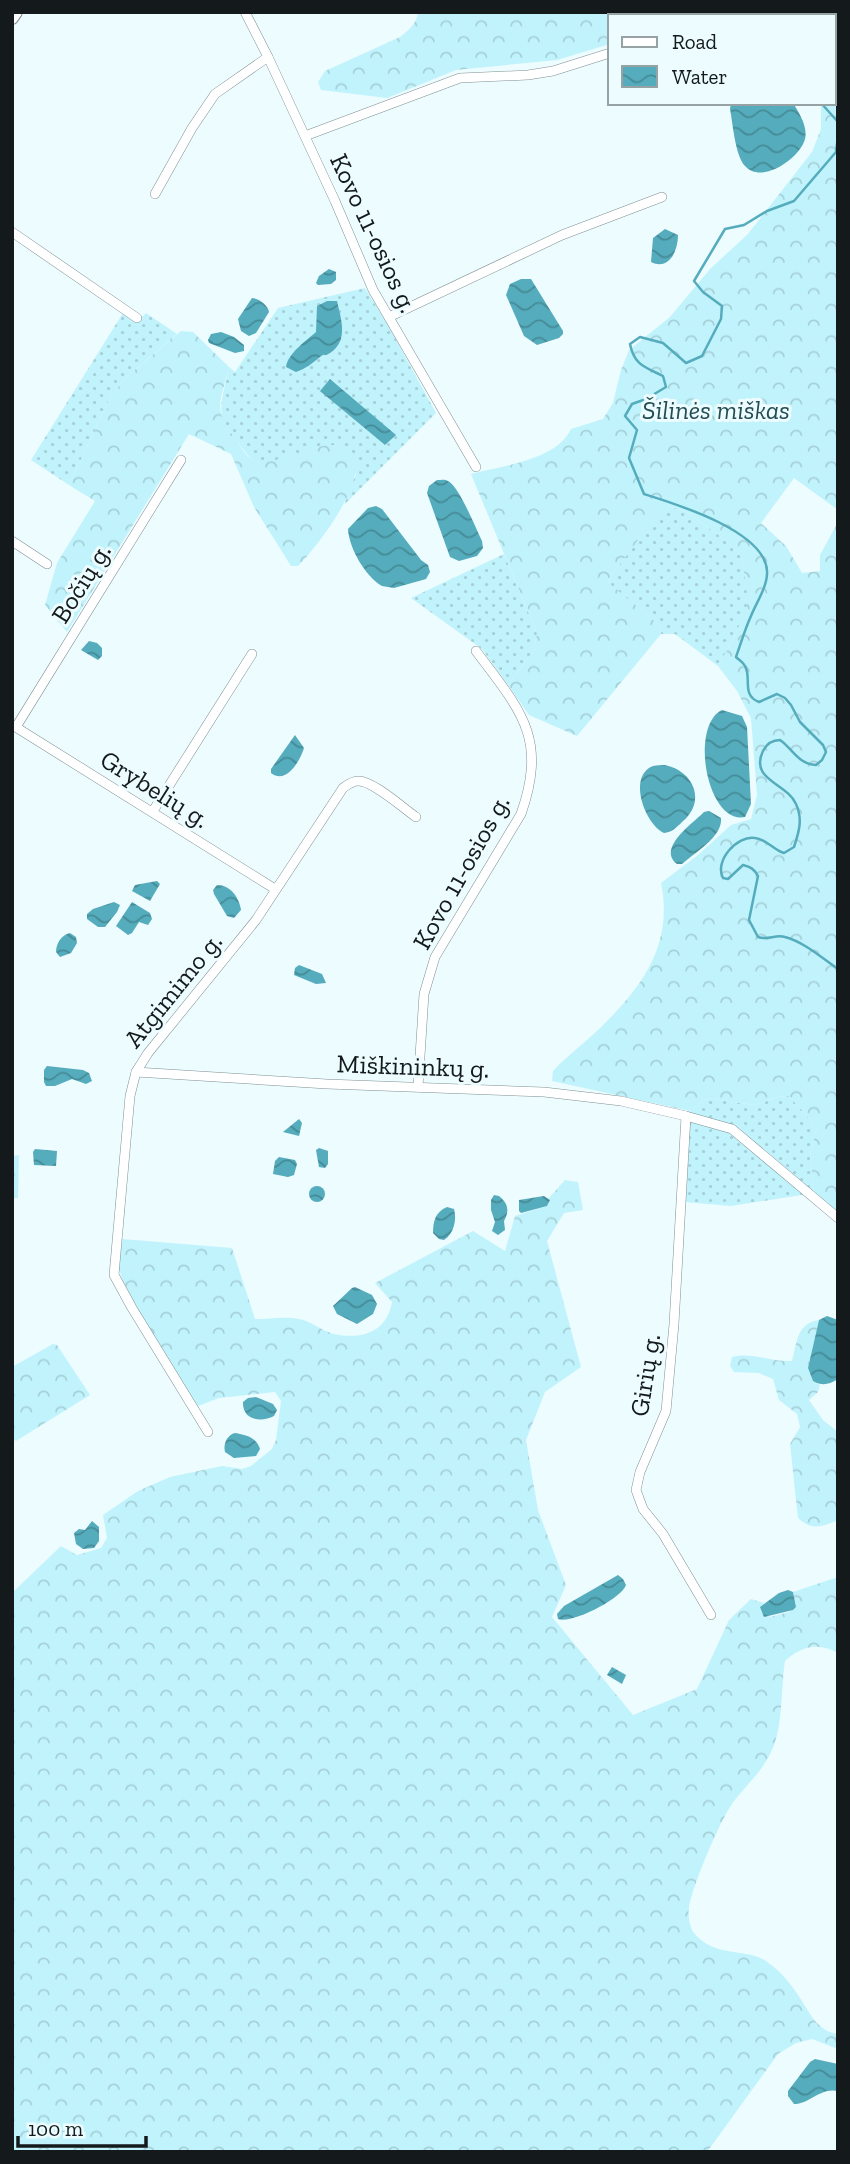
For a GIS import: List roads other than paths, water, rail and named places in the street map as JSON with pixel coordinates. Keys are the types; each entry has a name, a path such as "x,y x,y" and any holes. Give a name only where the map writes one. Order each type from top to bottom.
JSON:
{"highway":[{"path":"12,18 16,12"}],"street":[{"name":"Kovo 11-osios g.","path":"245,12 305,136 373,290 475,467"},
{"path":"305,136 452,80 553,71 608,54"},
{"path":"155,194 192,128 215,94 268,57"},
{"path":"389,317 562,235 662,197"},
{"path":"12,232 137,318"},
{"name":"Bočių g.","path":"14,726 181,460"},
{"path":"12,541 47,564"},
{"name":"Kovo 11-osios g.","path":"418,1087 424,995 435,957 521,814 531,771 532,748 522,714 475,651"},
{"path":"153,811 252,654"},
{"name":"Grybelių g.","path":"14,726 275,890"},
{"name":"Atgimimo g.","path":"208,1432 114,1275 130,1096 136,1072 148,1053 256,920 343,788 358,780 368,783 416,817"},
{"name":"Miškininkų g.","path":"136,1072 588,1096 686,1116 732,1129 838,1218"},
{"name":"Girių g.","path":"686,1116 666,1411 640,1472 636,1490 643,1509 663,1534 711,1615"}],"water":[{"path":"802,12 802,14 736,14"},
{"path":"731,105 794,105 805,129 802,146 780,167 770,171 752,171 745,166 739,155"},
{"path":"665,229 678,235 676,247 667,262 657,264 651,262 653,238"},
{"path":"329,269 336,272 336,280 331,284 318,285 316,283 319,276"},
{"path":"521,279 531,279 563,331 559,338 537,345 524,336 506,295 510,284"},
{"path":"252,298 262,302 269,312 256,333 249,336 241,331 238,319"},
{"path":"327,301 337,301 342,329 340,342 330,353 309,366 296,372 286,367 294,352 316,332 317,306"},
{"path":"221,332 244,345 244,351 235,353 209,343 211,334"},
{"path":"330,379 396,435 385,445 320,391"},
{"path":"437,480 448,481 462,499 482,541 483,548 477,556 459,561 450,557 427,493 429,486"},
{"path":"376,506 382,509 421,560 428,565 430,572 426,579 394,588 382,586 364,569 351,545 348,529 368,508"},
{"path":"89,641 102,648 102,656 98,660 81,650"},
{"path":"722,710 742,716 747,727 751,804 745,817 732,815 721,806 712,791 707,772 706,735 712,720"},
{"path":"295,735 304,748 296,765 282,776 271,773 271,769"},
{"path":"653,766 675,768 690,780 695,797 690,814 674,829 664,833 657,828 645,810 640,789 645,771"},
{"path":"709,811 721,818 717,832 700,850 682,864 677,864 671,851 678,836 704,812"},
{"path":"157,881 160,884 150,901 132,891 135,885"},
{"path":"217,885 226,887 236,897 241,910 234,918 227,916 214,894 213,890"},
{"path":"114,902 120,905 105,927 98,927 87,919 87,914 93,909"},
{"path":"132,902 150,913 152,919 148,925 139,922 128,935 116,926"},
{"path":"70,933 76,937 77,943 71,953 60,957 56,952 58,943"},
{"path":"299,965 322,974 326,983 316,984 294,975 295,968"},
{"path":"47,1066 83,1070 89,1073 92,1081 86,1084 72,1079 55,1086 46,1086 44,1070"},
{"path":"299,1119 302,1123 299,1136 283,1132"},
{"path":"319,1148 328,1151 328,1164 325,1168 319,1167 316,1150"},
{"path":"35,1149 57,1151 56,1166 34,1165"},
{"path":"279,1157 295,1160 297,1164 294,1175 288,1177 273,1174 275,1161"},
{"path":"317,1186 323,1188 323,1200 317,1202 311,1200 309,1194 311,1188"},
{"path":"494,1195 499,1196 507,1207 505,1230 498,1235 492,1231 495,1222 491,1200"},
{"path":"544,1196 550,1200 547,1206 521,1213 519,1211 519,1200"},
{"path":"447,1207 454,1209 455,1222 444,1240 433,1233 433,1229 437,1215"},
{"path":"355,1287 372,1295 377,1304 373,1314 357,1324 337,1314 333,1306"},
{"path":"827,1316 838,1320 838,1379 822,1384 813,1381 808,1368 819,1320"},
{"path":"256,1397 273,1404 277,1410 274,1416 258,1419 246,1413 243,1402"},
{"path":"235,1433 256,1442 260,1449 256,1456 234,1458 225,1452 226,1440"},
{"path":"92,1521 99,1527 99,1541 94,1548 83,1549 76,1544 74,1533 79,1529 85,1530"},
{"path":"618,1575 626,1585 615,1597 574,1618 558,1619 557,1614 564,1606"},
{"path":"788,1590 793,1592 796,1607 764,1617 760,1607 779,1593"},
{"path":"612,1667 626,1675 622,1684 607,1675"},
{"path":"815,2059 838,2064 838,2091 826,2091 794,2104 788,2091"}],"waterway":[{"path":"823,105 838,122"},
{"path":"838,136 836,152 794,201 767,211 744,225 725,229 694,281 703,292 722,306 721,319 702,356 686,363 663,343 640,337 630,344 637,361 663,376 666,387 632,404 625,416 637,430 629,458 644,494 717,521 736,532 762,557 767,571 766,583 736,657 747,671 750,695 759,702 777,694 785,698 800,722 823,745 826,752 816,765 800,759 780,740 772,741 766,746 760,761 761,769 791,797 798,810 800,826 794,847 784,853 763,840 748,838 735,845 724,857 721,871 723,878 728,879 743,865 758,876 749,920 758,937 781,936 792,939 838,969"}],"park label":[{"name":"Šilinės miškas","path":"716,410"}]}
